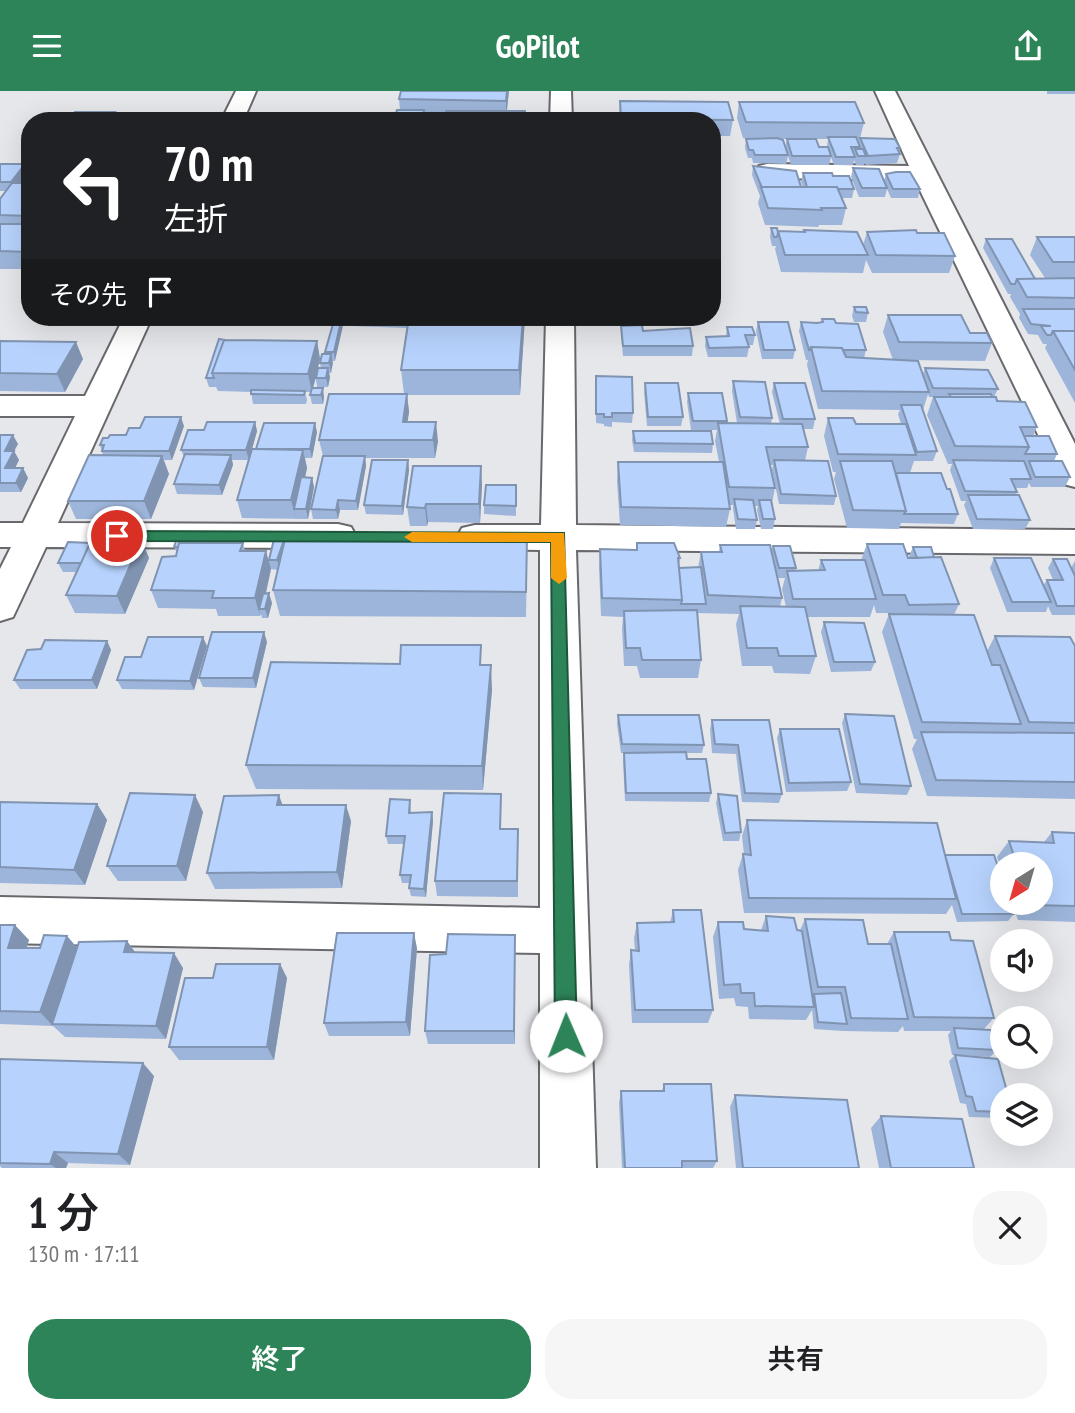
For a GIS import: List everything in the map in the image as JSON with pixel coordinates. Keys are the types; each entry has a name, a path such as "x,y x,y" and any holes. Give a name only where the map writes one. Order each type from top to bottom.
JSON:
{"street":[{"path":"236,112 246,91"},
{"path":"561,91 561,112"},
{"path":"885,91 1075,476"},
{"path":"766,171 924,173"},
{"path":"0,607 17,535 96,406 134,326"},
{"path":"560,326 558,537 568,1168"},
{"path":"0,406 96,406"},
{"path":"17,535 365,537"},
{"path":"448,537 1075,542"},
{"path":"0,921 564,931"}],"building":[{"path":"401,91 507,91 506,101 399,99"},
{"path":"620,101 728,102 733,120 721,120 721,112 621,112"},
{"path":"739,102 855,102 864,123 746,122"},
{"path":"397,110 424,110 424,112"},
{"path":"446,111 525,111 525,112"},
{"path":"828,137 856,137 860,147 851,147 855,157 836,157"},
{"path":"860,138 895,139 900,154 868,156"},
{"path":"746,139 783,140 788,155 755,155 753,150 749,150"},
{"path":"787,139 816,139 819,147 828,147 831,156 792,156"},
{"path":"855,149 863,149 866,156 858,156"},
{"path":"0,164 21,164 21,169 11,182 0,182"},
{"path":"753,166 796,171 801,187 762,187"},
{"path":"853,168 879,169 887,188 862,188"},
{"path":"910,172 920,189 893,189 886,174"},
{"path":"803,173 849,176 854,189 807,187"},
{"path":"12,183 21,183 21,216 0,215 0,199"},
{"path":"761,187 837,187 846,208 768,208"},
{"path":"0,224 21,224 21,252 0,251"},
{"path":"771,228 777,228 777,237 774,237"},
{"path":"804,230 857,232 868,255 785,255 778,231 805,232"},
{"path":"916,230 917,233 944,233 955,256 876,255 867,232"},
{"path":"1037,237 1075,237 1075,262 1053,262"},
{"path":"986,239 1012,239 1035,279 1017,279 1015,284 1011,284"},
{"path":"1075,278 1075,298 1027,297 1017,279"},
{"path":"854,307 866,307 868,313 856,312"},
{"path":"1023,309 1075,309 1075,331 1053,331 1051,335 1047,335 1041,326 1051,326 1031,324"},
{"path":"888,315 961,315 970,333 987,333 992,343 899,342"},
{"path":"822,319 858,324 866,350 811,347 809,350 801,322 817,323 823,322"},
{"path":"758,322 788,322 795,350 764,350"},
{"path":"332,326 340,326 334,352 325,352"},
{"path":"408,326 522,326 519,370 401,370"},
{"path":"621,326 642,326 643,331 690,328 693,346 623,346"},
{"path":"727,327 752,327 755,335 745,335 749,347 709,348 706,337 729,336"},
{"path":"1053,331 1075,331 1075,370"},
{"path":"219,339 225,340 212,373 214,378 206,378"},
{"path":"224,340 317,341 308,374 212,373"},
{"path":"0,341 76,342 57,374 0,373"},
{"path":"811,347 842,348 846,357 918,361 929,392 822,391"},
{"path":"322,354 331,354 329,363 320,363"},
{"path":"318,368 328,368 326,378 316,378"},
{"path":"925,368 988,370 998,389 933,388"},
{"path":"596,376 632,377 633,413 612,413 612,417 596,414"},
{"path":"733,381 765,382 772,418 740,417"},
{"path":"645,383 678,383 683,417 648,417"},
{"path":"774,383 805,383 815,419 783,419"},
{"path":"312,388 323,388 321,395 310,395"},
{"path":"251,390 305,391 304,395 251,394"},
{"path":"688,393 722,393 727,421 693,421"},
{"path":"329,394 407,394 403,422 436,422 433,440 319,440"},
{"path":"949,394 991,394 992,397 951,397"},
{"path":"934,397 996,397 997,401 1025,402 1037,427 1020,427 1029,447 955,446"},
{"path":"901,405 921,405 937,451 917,452"},
{"path":"145,417 181,417 169,451 102,451 104,445 100,445 103,438 126,435 129,428 140,428"},
{"path":"828,418 853,418 856,424 906,424 916,455 838,454"},
{"path":"207,422 255,422 246,450 181,450 188,430 204,430"},
{"path":"264,423 315,423 310,449 256,449"},
{"path":"718,423 802,424 808,447 766,447 775,488 729,487"},
{"path":"633,431 711,431 713,444 635,443"},
{"path":"0,435 13,435 5,451 14,451 5,468 23,468 16,483 0,483"},
{"path":"1024,436 1049,436 1057,454 1025,454 1029,447"},
{"path":"252,449 303,450 291,500 237,500"},
{"path":"185,454 231,455 219,485 174,484"},
{"path":"89,455 162,456 144,501 68,501"},
{"path":"323,456 365,456 356,501 338,500 336,510 311,509"},
{"path":"372,460 408,460 402,506 364,505"},
{"path":"774,460 828,461 836,496 781,494"},
{"path":"953,460 1024,461 1031,479 1011,479 1017,492 965,491"},
{"path":"840,461 892,461 906,511 853,510"},
{"path":"1029,461 1062,461 1070,477 1035,477"},
{"path":"618,462 723,462 730,509 621,507"},
{"path":"413,466 481,466 479,504 426,504 425,508 407,507"},
{"path":"896,473 941,473 947,489 950,489 958,514 904,514 906,511"},
{"path":"301,477 312,478 306,509 294,509"},
{"path":"486,485 516,485 516,506 484,505"},
{"path":"968,495 1019,495 1030,520 977,519"},
{"path":"734,499 753,500 757,520 738,519"},
{"path":"759,500 771,500 775,519 763,519"},
{"path":"286,535 527,536 526,592 273,590"},
{"path":"177,538 201,538 199,543 179,543 178,547 174,547"},
{"path":"92,539 141,540 117,596 66,595"},
{"path":"274,539 284,540 277,560 269,560"},
{"path":"68,542 90,543 81,563 58,563"},
{"path":"179,543 243,543 240,551 266,551 255,598 212,598 214,591 151,590 162,557 176,556"},
{"path":"637,543 674,543 680,558 682,600 602,598 600,549 637,550"},
{"path":"867,544 903,544 908,558 941,557 959,604 909,605 905,595 883,595"},
{"path":"720,545 770,545 782,598 708,595 701,552 722,552"},
{"path":"773,546 790,546 796,568 779,568"},
{"path":"913,547 931,547 934,557 917,558"},
{"path":"994,558 1031,558 1051,602 1012,602"},
{"path":"1053,559 1067,559 1075,576 1075,606 1057,606 1047,580 1063,580"},
{"path":"821,560 865,560 876,599 793,599 787,571 825,570"},
{"path":"701,567 706,604 681,604 679,568"},
{"path":"269,593 265,609 259,609 263,594"},
{"path":"740,606 805,607 816,656 779,656 777,648 747,648"},
{"path":"697,610 701,660 642,660 640,648 626,648 624,611"},
{"path":"889,614 974,615 992,665 1000,665 1021,724 922,722"},
{"path":"824,622 864,623 875,662 834,662"},
{"path":"212,632 264,632 253,678 199,678"},
{"path":"995,636 1070,637 1075,646 1075,723 1029,722"},
{"path":"148,637 203,637 190,681 117,680 125,657 141,657"},
{"path":"45,640 107,641 92,680 14,680 27,650 41,649"},
{"path":"401,645 481,645 480,665 491,665 482,766 246,765 271,662 400,664"},
{"path":"845,714 894,716 911,786 860,784"},
{"path":"618,715 699,715 704,745 622,744"},
{"path":"712,720 769,720 782,794 745,793 738,745 715,744"},
{"path":"780,729 839,729 851,782 789,783"},
{"path":"921,732 1075,733 1075,782 936,780"},
{"path":"686,752 687,759 706,759 711,793 626,793 624,753"},
{"path":"130,793 195,795 177,866 107,866"},
{"path":"444,793 501,794 500,829 518,829 517,881 435,881"},
{"path":"718,794 737,796 741,832 725,833"},
{"path":"279,795 277,805 346,805 337,872 207,873 224,796"},
{"path":"390,799 410,800 409,813 432,812 424,889 409,888 411,875 400,875 405,836 386,836"},
{"path":"0,802 97,804 74,870 0,867"},
{"path":"747,820 937,823 956,899 749,898 743,854 751,855"},
{"path":"1052,832 1075,833 1075,906 1054,906 1054,852 1013,852 1009,841 1054,843"},
{"path":"945,855 990,855 990,914 962,914"},
{"path":"673,910 701,910 713,1010 635,1010 631,950 639,951 637,923 674,922"},
{"path":"766,916 794,918 797,930 802,931 814,1007 755,1006 754,993 741,993 740,984 724,985 718,922 743,922 744,929 768,931"},
{"path":"805,919 863,920 868,944 891,944 908,1019 851,1018 845,987 818,987"},
{"path":"0,925 15,925 8,948 40,948 44,935 67,936 40,1012 0,1011"},
{"path":"894,932 949,932 951,940 973,941 991,1006 990,1018 914,1017"},
{"path":"337,933 414,933 406,1022 324,1023"},
{"path":"448,934 515,935 514,1031 425,1031 430,955 446,954"},
{"path":"127,941 124,952 174,953 156,1026 52,1024 79,942"},
{"path":"216,964 280,964 267,1047 169,1047 185,978 213,978"},
{"path":"841,993 847,1024 818,1022 814,994"},
{"path":"954,1028 990,1030 990,1050 958,1048"},
{"path":"955,1055 990,1058 990,1069 1001,1069 1005,1083 990,1083 990,1112 976,1111 972,1097 966,1096"},
{"path":"0,1059 143,1063 118,1154 54,1152 50,1164 0,1163"},
{"path":"664,1084 711,1084 717,1161 682,1161 682,1168 625,1168 621,1091 664,1091"},
{"path":"735,1095 847,1100 859,1168 743,1168"},
{"path":"881,1116 962,1119 974,1168 891,1168"}],"slow traffic":[{"path":"412,537 558,537 559,578"}],"route":[{"path":"117,536 558,537 566,1036"}]}
